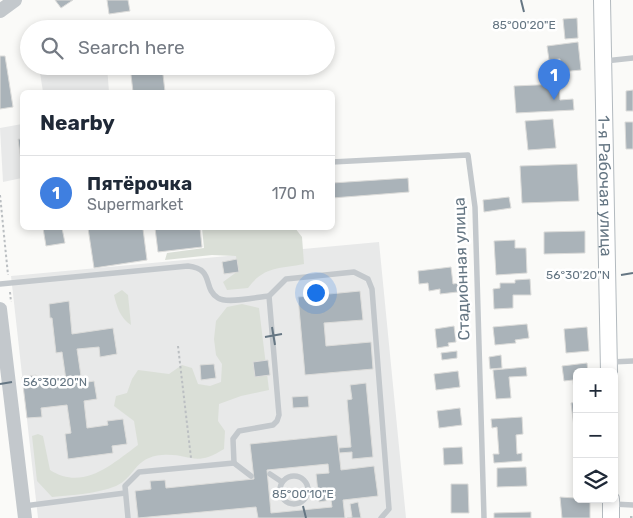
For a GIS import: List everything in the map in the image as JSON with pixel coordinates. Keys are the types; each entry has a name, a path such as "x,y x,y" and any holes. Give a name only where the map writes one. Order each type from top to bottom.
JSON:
{"main road":[{"name":"1-я Рабочая улица","path":"602,0 609,367"}],"street":[{"path":"0,11 15,0"},
{"path":"0,309 25,512"}],"lane":[{"path":"603,62 633,58"},
{"name":"Стадионная улица","path":"335,162 468,155 474,207 484,518"},
{"path":"0,284 188,266 198,267 204,271 213,293 219,299 230,300 269,296 286,279 354,272 364,275 371,284 389,509 381,518"},
{"path":"234,463 233,444 235,434 243,429 273,424 279,418 269,296"},
{"path":"609,367 633,361"},
{"path":"128,518 125,486 139,472 234,463 251,476"},
{"path":"270,474 282,482"},
{"path":"290,476 299,476 308,486 308,496 296,504 287,502 280,491 282,482 290,476"},
{"path":"25,512 125,493"},
{"path":"611,507 633,505"}],"path":[{"path":"178,346 192,467"}],"shaded area":[{"path":"40,75 108,75 109,90 43,90"},
{"path":"20,124 20,178 3,182 0,128"},
{"path":"202,230 297,230 302,237 304,264 266,272 248,288 227,290 223,282 238,271 236,256 212,255 165,260 167,253 204,248"},
{"path":"379,242 406,518 38,518 11,276"},
{"path":"122,290 128,295 131,325 122,316 115,299 114,295"},
{"path":"242,304 259,308 269,390 241,396 219,404 218,421 225,431 224,449 214,455 199,459 172,455 153,457 140,464 127,478 116,486 76,495 52,497 37,481 32,436 38,434 43,436 50,470 62,476 74,478 96,473 138,445 134,421 114,406 116,396 127,393 132,379 138,370 169,374 182,365 192,368 198,384 210,386 221,382 222,364 216,355 214,339 216,321 227,307"}],"building":[{"path":"55,0 73,0 61,8"},
{"path":"107,0 128,0 130,11 109,14"},
{"path":"577,18 578,38 565,39 563,19"},
{"path":"578,42 581,70 561,72 560,59 549,60 547,46"},
{"path":"0,56 5,56 13,107 0,109"},
{"path":"131,75 163,75 165,90 133,90"},
{"path":"559,84 560,100 573,99 574,110 516,113 514,86"},
{"path":"633,90 633,111 626,111 626,91"},
{"path":"553,119 556,148 528,150 525,121"},
{"path":"625,122 633,122 633,149 626,149"},
{"path":"577,164 579,201 522,203 520,166"},
{"path":"408,178 409,192 335,198 335,183"},
{"path":"509,197 511,208 484,212 483,200"},
{"path":"43,230 62,230 65,243 46,246"},
{"path":"88,230 143,230 147,260 94,268"},
{"path":"155,230 200,230 202,247 158,252"},
{"path":"585,231 585,253 544,254 544,232"},
{"path":"515,240 515,248 526,248 527,273 496,275 494,241"},
{"path":"237,259 239,272 224,274 222,262"},
{"path":"451,267 453,284 465,282 466,291 440,294 440,289 429,291 428,283 419,284 418,271"},
{"path":"530,279 531,295 513,295 513,308 494,309 493,289 500,288 500,283 515,283 515,280"},
{"path":"360,291 363,320 324,323 326,346 371,342 373,369 305,375 298,297"},
{"path":"69,301 72,334 113,328 117,354 100,357 99,347 77,349 82,383 94,381 97,399 84,401 87,428 108,425 107,421 123,419 127,444 112,446 113,453 68,459 65,434 71,433 67,405 41,408 42,417 27,418 22,377 36,375 37,384 66,380 62,352 56,353 49,304"},
{"path":"527,324 529,338 515,340 516,343 495,345 493,327"},
{"path":"454,326 456,342 448,343 449,346 437,348 435,329"},
{"path":"587,327 589,351 566,353 564,329"},
{"path":"457,351 457,358 442,360 441,353"},
{"path":"501,355 502,368 490,369 489,357"},
{"path":"268,360 270,375 255,377 253,362"},
{"path":"587,363 588,368 573,368 573,380 564,381 562,366"},
{"path":"214,364 216,378 201,380 200,365"},
{"path":"526,367 527,376 509,377 511,398 496,399 493,370"},
{"path":"458,371 460,387 436,390 434,374"},
{"path":"366,383 373,457 352,459 352,452 339,453 339,448 351,447 347,400 352,399 350,385"},
{"path":"308,396 309,407 293,408 292,397"},
{"path":"571,403 573,403 573,419"},
{"path":"460,408 462,425 439,428 437,411"},
{"path":"522,417 523,434 516,435 517,454 522,453 522,461 494,463 493,454 499,454 497,427 492,428 491,419"},
{"path":"337,435 341,470 374,466 378,496 343,500 345,518 258,518 256,507 138,518 135,491 151,489 150,481 165,480 166,488 254,479 250,444","holes":["328,464 329,473 316,474 319,502 331,500 332,507 271,513 267,470"]},
{"path":"462,447 463,464 444,465 443,448"},
{"path":"526,467 527,486 497,487 497,468"},
{"path":"451,484 468,484 469,513 451,513"},
{"path":"560,497 573,498 573,503 590,503 590,518 562,518"},
{"path":"358,502 361,518 347,518 352,517 350,504"},
{"path":"531,512 531,518 494,518 494,513"}],"place":[{"name":"Пятёрочка","path":"554,100"}]}
